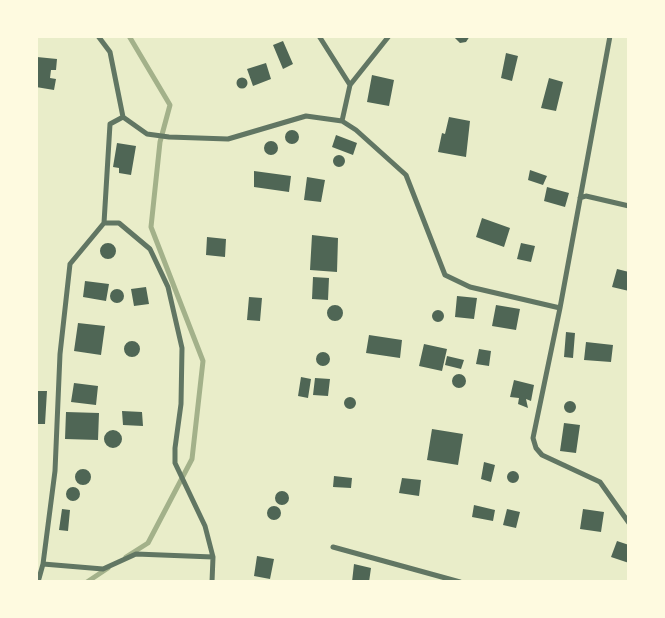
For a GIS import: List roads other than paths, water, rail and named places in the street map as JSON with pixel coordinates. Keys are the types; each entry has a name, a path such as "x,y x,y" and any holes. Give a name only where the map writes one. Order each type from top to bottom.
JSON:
{"street":[{"path":"98,36 110,52 123,117 147,134 168,137 228,139 306,116 342,121 356,130 406,175 445,275 470,287 560,308"},
{"path":"319,36 350,85"},
{"path":"342,121 350,85 389,36"},
{"path":"610,36 560,308 533,438 536,448 542,455 600,482 629,523"},
{"path":"38,582 43,564 55,470 60,354 70,264 104,223 110,124 123,117"},
{"path":"580,198 586,196 629,206"},
{"path":"104,223 118,224 150,249 168,287 182,348 181,404 175,448 175,463 205,526 213,557 212,582"},
{"path":"332,547 460,582"},
{"path":"43,564 103,569 136,554 213,557"}],"waterway":[{"path":"126,557 148,543 192,459 203,361 151,227 160,142 170,105 129,36"},
{"path":"87,582 108,568"}]}
